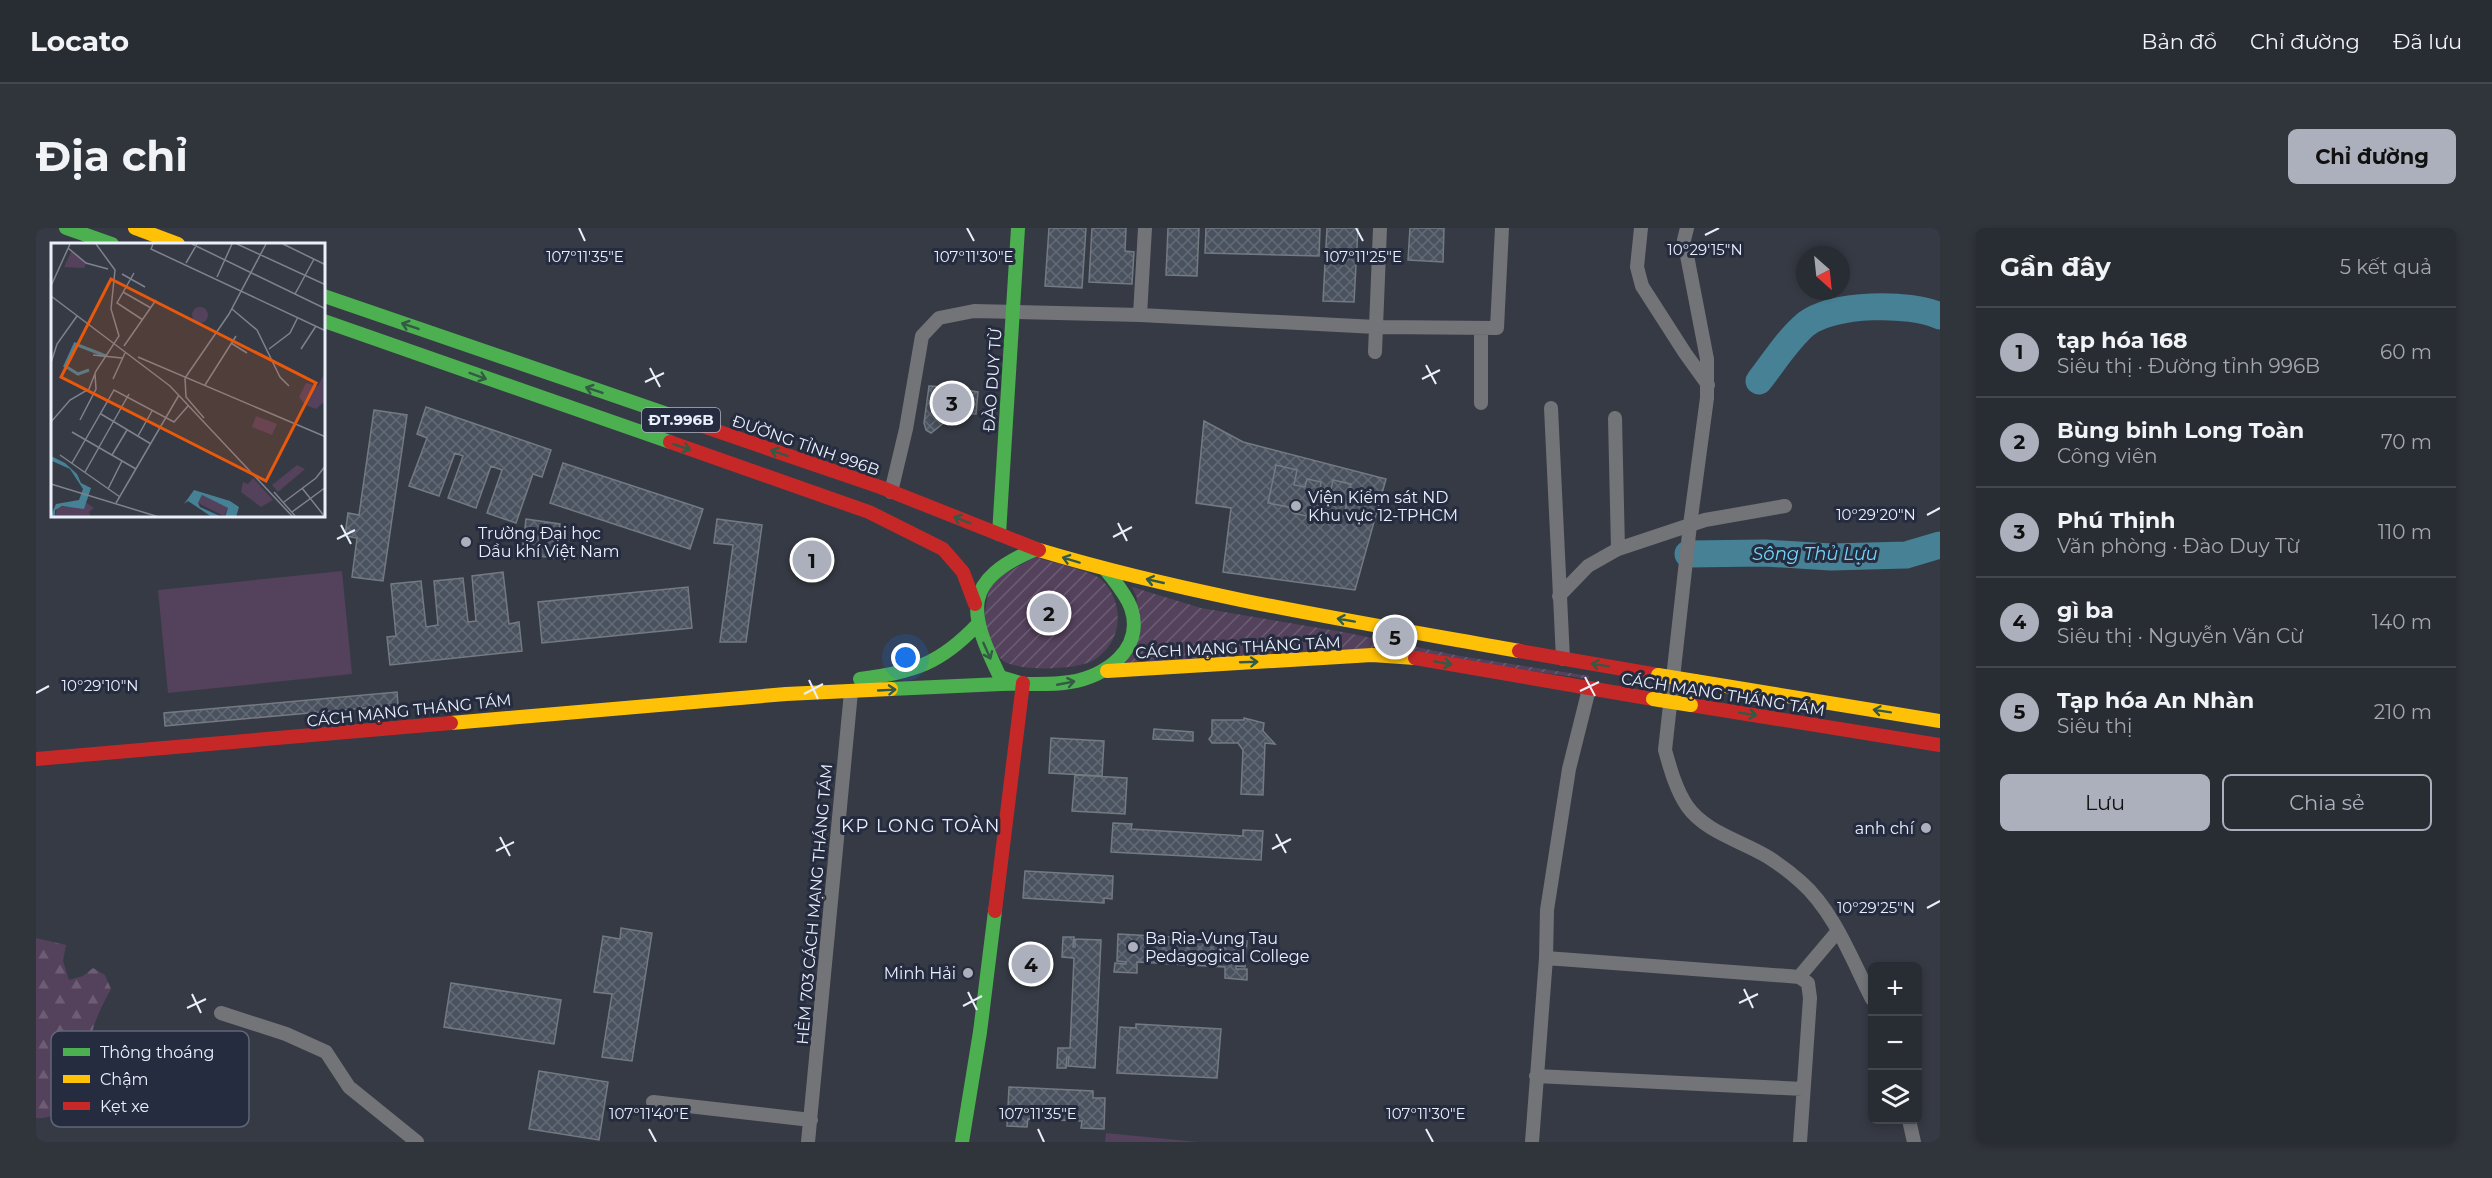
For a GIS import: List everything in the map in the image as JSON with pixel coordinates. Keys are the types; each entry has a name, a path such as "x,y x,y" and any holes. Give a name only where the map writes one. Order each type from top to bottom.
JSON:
{"main road":[{"path":"66,228 109,243"},
{"path":"135,228 175,243"},
{"name":"ĐÀO DUY TỪ","path":"999,534 1018,228"},
{"name":"ĐƯỜNG TỈNH 996B","path":"326,297 885,489 1036,549"},
{"name":"ĐT.996B","path":"326,322 869,512 943,549 963,572 975,604"},
{"path":"869,512 885,489"},
{"path":"1036,549 1106,570 1122,592 1131,610 1134,626 1124,656 1107,671 1092,678 1051,686 1023,683 1000,677 983,641 975,604 979,591 987,579 1002,565 1018,555 1036,549"},
{"name":"CÁCH MẠNG THÁNG TÁM","path":"1106,570 1260,605 1563,659 1940,720"},
{"name":"CÁCH MẠNG THÁNG TÁM","path":"786,694 905,673 930,665 949,654 978,624"},
{"name":"CÁCH MẠNG THÁNG TÁM","path":"1107,671 1372,655 1426,660 1589,689 1940,745"},
{"path":"962,1142 980,1032 1023,683"},
{"name":"CÁCH MẠNG THÁNG TÁM","path":"36,759 786,694 1023,683"}],"street":[{"path":"1140,315 1145,228"},
{"path":"1375,352 1380,228"},
{"path":"885,489 906,429 922,336 939,318 974,311 1140,315 1376,327 1497,328 1502,228"},
{"path":"1641,228 1637,267 1642,286 1684,353 1708,385"},
{"path":"1687,228 1684,240 1707,359 1708,385 1665,750 1686,804 1703,821 1768,857 1801,881 1816,897 1868,991"},
{"path":"1480,328 1481,403"},
{"path":"1551,408 1563,659"},
{"path":"1615,418 1618,549"},
{"path":"1559,596 1588,566 1618,549 1690,525 1785,506"},
{"path":"1532,1142 1546,958 1547,910 1569,770 1589,689"},
{"name":"HẺM 703 CÁCH MẠNG THÁNG TÁM","path":"808,1142 851,692"},
{"path":"1799,977 1837,932"},
{"path":"1546,958 1799,977 1808,983 1810,998 1800,1142"},
{"path":"221,1013 286,1034 326,1052 349,1086 417,1142"},
{"path":"1536,1076 1803,1089"},
{"path":"653,1102 811,1120"},
{"path":"1910,1124 1914,1142"}],"green space":[{"path":"1035,557 1097,576 1109,589 1117,611 1118,623 1110,644 1092,661 1060,668 1033,668 1010,664 999,657 982,629 990,582"},
{"path":"342,571 352,674 168,693 158,590"},
{"path":"1132,587 1201,608 1343,632 1460,656 1589,676 1589,679 1459,661 1126,663 1137,598"},
{"path":"36,938 66,945 63,961 69,980 83,976 93,968 105,975 111,989 93,1031 51,1031 51,1116 36,1118"},
{"path":"1106,1133 1198,1142 1105,1142"}],"building":[{"path":"1049,228 1086,228 1082,288 1045,286"},
{"path":"1092,228 1126,228 1125,251 1134,252 1132,284 1089,282"},
{"path":"1168,228 1199,228 1197,276 1166,275"},
{"path":"1206,228 1320,228 1319,256 1205,253"},
{"path":"1327,228 1358,228 1354,302 1323,301"},
{"path":"1410,228 1444,228 1443,262 1408,260"},
{"path":"929,386 978,392 976,414 956,413 931,433 926,430 924,423"},
{"path":"426,407 551,450 542,477 533,474 516,523 487,513 502,470 491,466 476,508 448,498 463,456 455,453 439,496 409,486 427,438 417,434"},
{"path":"374,410 407,415 383,581 352,577 357,538 345,536 348,513 359,515"},
{"name":"Viện Kiểm sát ND Khu vực 12-TPHCM","path":"1204,421 1243,442 1386,479 1355,590 1223,572 1231,508 1196,503"},
{"path":"563,463 703,509 690,549 550,503"},
{"path":"1276,465 1297,470 1294,485 1305,487 1307,479 1321,482 1320,488 1331,490 1333,480 1351,484 1344,516 1322,511 1320,519 1293,513 1294,508 1268,503"},
{"path":"526,519 560,524 555,558 522,554"},
{"path":"717,519 762,525 746,642 720,642 733,545 714,543"},
{"path":"503,572 509,624 519,622 522,651 390,665 387,637 396,636 391,584 421,581 426,627 438,625 434,581 463,578 468,622 476,621 472,576"},
{"path":"688,587 692,628 542,643 538,602"},
{"path":"397,692 398,705 165,726 164,713"},
{"path":"1244,718 1264,723 1263,731 1275,744 1265,743 1263,795 1241,794 1243,750 1238,743 1212,743 1209,739 1212,735 1212,720 1244,720"},
{"path":"1154,729 1193,732 1193,741 1153,739"},
{"path":"1051,738 1104,741 1102,776 1049,773"},
{"path":"1075,775 1127,778 1125,814 1072,811"},
{"path":"1113,823 1132,824 1131,829 1243,836 1243,830 1263,831 1261,860 1111,852"},
{"path":"1025,871 1113,876 1112,899 1104,898 1104,903 1023,898"},
{"path":"621,928 652,933 632,1061 602,1057 612,994 594,992 603,936 620,939"},
{"path":"1118,934 1247,941 1245,967 1236,966 1236,969 1247,969 1247,980 1225,978 1225,967 1137,962 1137,973 1114,972 1115,963 1126,964 1126,962 1117,961"},
{"path":"1063,937 1074,937 1073,947 1075,947 1075,939 1101,940 1095,1068 1068,1066 1069,1057 1067,1057 1066,1068 1057,1068 1058,1048 1070,1048 1074,958 1062,957"},
{"path":"451,983 561,1000 554,1044 444,1027"},
{"path":"1136,1024 1221,1029 1217,1078 1117,1073 1120,1027 1136,1028"},
{"path":"539,1071 608,1082 599,1140 529,1129"},
{"path":"1009,1087 1093,1091 1093,1098 1105,1098 1104,1129 1081,1128 1082,1121 1028,1119 1027,1127 1007,1126"}],"waterway":[{"name":"Sông Thủ Lựu","path":"1759,381 1793,337 1806,324 1818,317 1834,312 1872,307 1910,308 1940,316"},
{"name":"Sông Thủ Lựu","path":"1688,554 1765,553 1831,557 1906,555 1940,545"}],"traffic: fast":[{"path":"66,228 109,243"},
{"path":"999,534 1018,228"},
{"path":"326,297 682,419"},
{"path":"326,322 670,442"},
{"path":"1020,683 1000,677 982,634 978,616 978,600 983,586 994,573 1036,549"},
{"path":"891,689 1053,684 1083,679 1096,674 1119,658 1127,648 1134,623 1126,598 1106,570"},
{"path":"860,679 896,673 925,664 951,649 978,624"},
{"path":"962,1142 980,1032 995,911"}],"traffic: slow":[{"path":"135,228 175,243"},
{"path":"1039,550 1098,567 1217,595 1519,651"},
{"path":"1107,671 1372,655 1415,658"},
{"path":"1658,675 1695,681"},
{"path":"1695,681 1940,721"},
{"path":"451,723 786,694 891,689"},
{"path":"1653,699 1691,705"}],"traffic: jam":[{"path":"682,419 880,487 1039,550"},
{"path":"670,442 869,512 943,549 963,572 975,604"},
{"path":"1519,651 1658,675"},
{"path":"1415,658 1653,699"},
{"path":"995,911 1023,683"},
{"path":"1691,705 1940,745"},
{"path":"36,759 451,723"}],"place":[{"name":"Phú Thịnh","path":"952,403"},
{"name":"Viện Kiểm sát ND Khu vực 12-TPHCM","path":"1296,506"},
{"name":"Trường Đại học Dầu khí Việt Nam","path":"466,542"},
{"name":"tạp hóa 168","path":"812,560"},
{"name":"Bùng binh Long Toàn","path":"1049,613"},
{"name":"Tạp hóa An Nhàn","path":"1395,637"},
{"name":"anh chí","path":"1926,828"},
{"name":"Ba Ria-Vung Tau Pedagogical College","path":"1133,947"},
{"name":"gì ba","path":"1031,964"},
{"name":"Minh Hải","path":"968,973"}],"district":[{"name":"KP LONG TOÀN","path":"921,826"}]}
